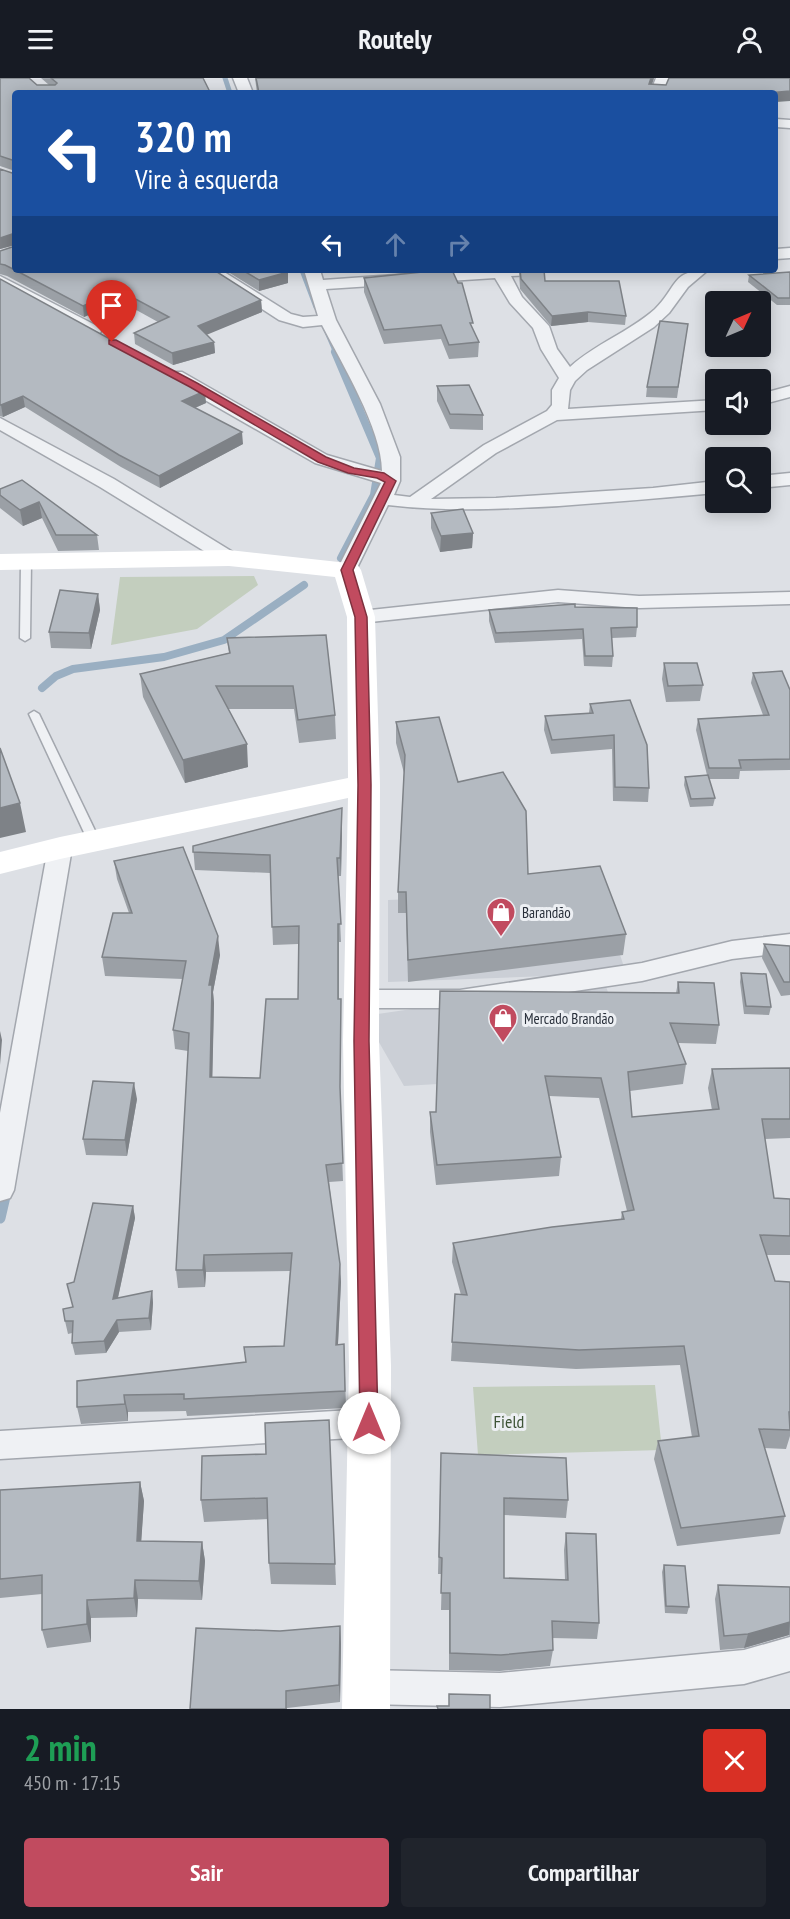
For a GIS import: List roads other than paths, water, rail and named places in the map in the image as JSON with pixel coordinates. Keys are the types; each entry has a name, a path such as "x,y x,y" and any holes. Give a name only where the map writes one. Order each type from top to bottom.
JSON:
{"street":[{"path":"215,273 275,312 303,322 325,320"},
{"path":"464,273 315,277 325,320 370,404 392,457 385,478 382,499 347,570 361,617 364,785 361,1041 369,1423 366,1698 500,1690 744,1667 790,1654"},
{"path":"502,273 512,294 541,326 549,349 568,378"},
{"path":"415,502 490,449 553,415 561,406 561,390 568,378 580,366 648,323 663,310 682,284 696,273"},
{"path":"0,281 108,339"},
{"path":"164,370 322,459 352,471 385,478"},
{"path":"771,397 790,391"},
{"path":"553,415 705,406"},
{"path":"0,423 107,483 229,558"},
{"path":"771,481 790,479"},
{"path":"382,499 434,505 496,504 653,494 705,488"},
{"path":"13,562 229,558 347,570"},
{"path":"361,617 558,596 639,602 790,598"},
{"path":"0,863 60,848 364,785"},
{"path":"0,1190 60,848"},
{"path":"363,999 450,999 488,995 624,975 732,950 790,943"},
{"path":"0,1445 369,1423"}],"lane":[{"path":"13,562 25,638"},
{"path":"34,714 94,841"}],"waterway":[{"path":"225,78 229,90"},
{"path":"303,273 316,307"},
{"path":"324,325 336,353"},
{"path":"335,352 380,458 374,495 341,558"},
{"path":"42,688 56,676 73,669 164,657 224,640 304,585"},
{"path":"0,1218 7,1188"}],"place":[{"name":"Barandão","path":"501,938"},
{"name":"Mercado Brandão","path":"503,1044"}],"park label":[{"name":"Field","path":"509,1421"}]}
